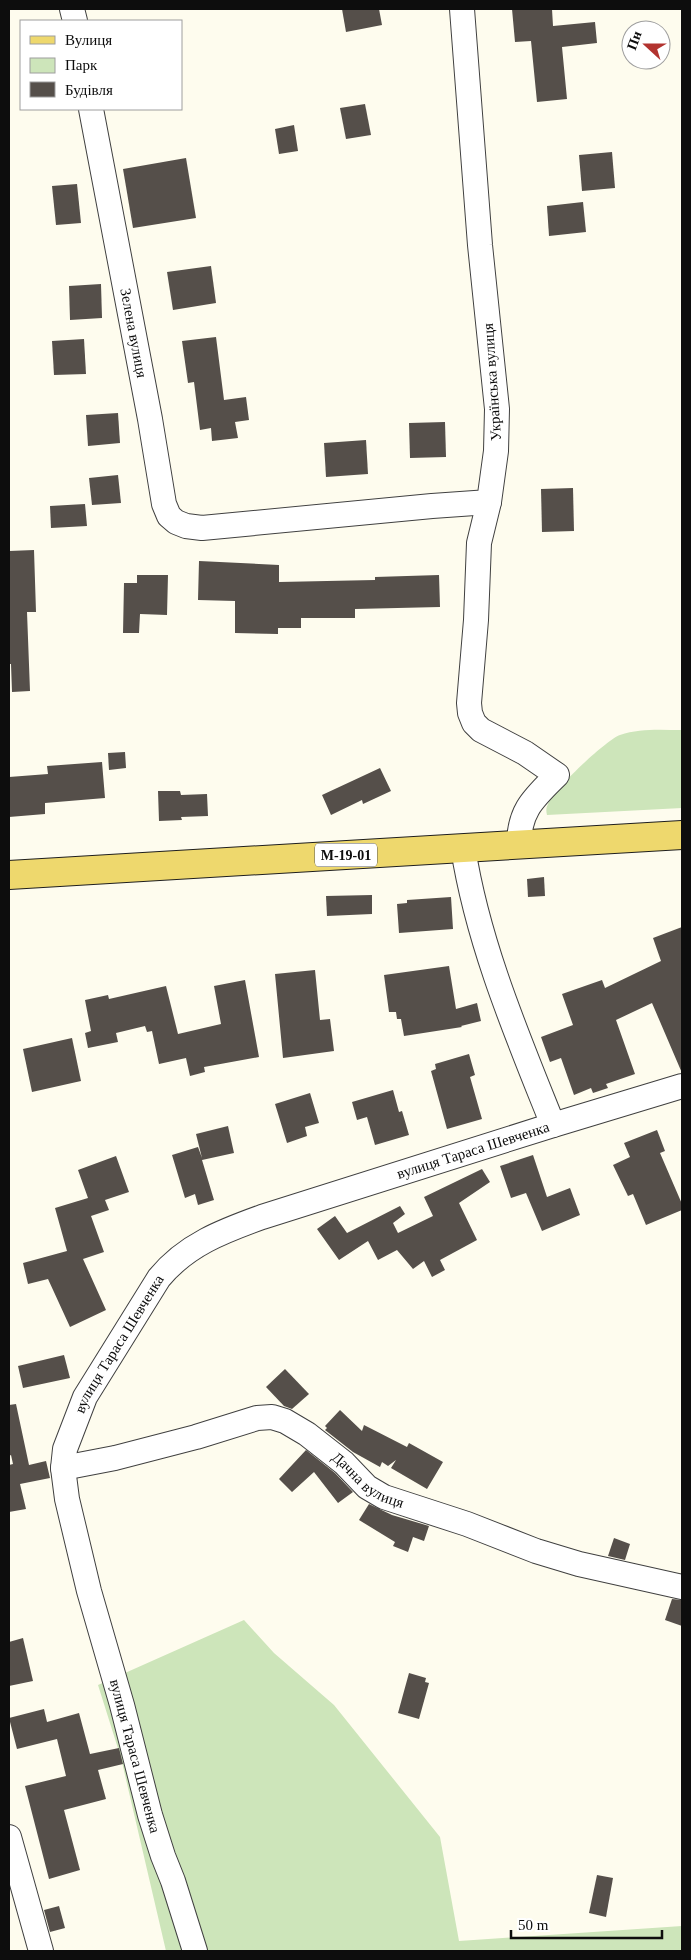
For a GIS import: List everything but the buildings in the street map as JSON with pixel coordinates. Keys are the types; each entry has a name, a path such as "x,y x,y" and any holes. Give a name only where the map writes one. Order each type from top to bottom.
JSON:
{"main road":[{"name":"М-19-01","path":"9,875 682,835"}],"street":[{"name":"Українська вулиця","path":"462,9 480,245 497,409 496,450 489,502 479,543 470,713 474,723 480,730 525,752 557,775 525,811 520,830 520,845"},
{"name":"Зелена вулиця","path":"91,110 150,419 164,504 169,516 176,522 191,527 207,528 489,502"},
{"path":"463,848 471,891 500,984 553,1125"},
{"name":"вулиця Тараса Шевченка","path":"195,1951 150,1815 122,1705 89,1591 68,1506 63,1468 65,1449 85,1397 148,1293 167,1268 186,1252 221,1232 262,1217 682,1086"},
{"name":"Дачна вулиця","path":"63,1468 115,1458 196,1437 257,1418 272,1416 286,1420 308,1434 344,1463 367,1486 384,1497 467,1524 536,1551 579,1564 682,1587"},
{"path":"9,1837 41,1951"}],"green space":[{"path":"682,730 682,808 547,815 546,809 548,804 559,788 592,755 613,739 635,731"},
{"path":"244,1620 274,1653 334,1705 440,1837 459,1941 682,1926 682,1951 166,1951 121,1758 98,1685"}]}
